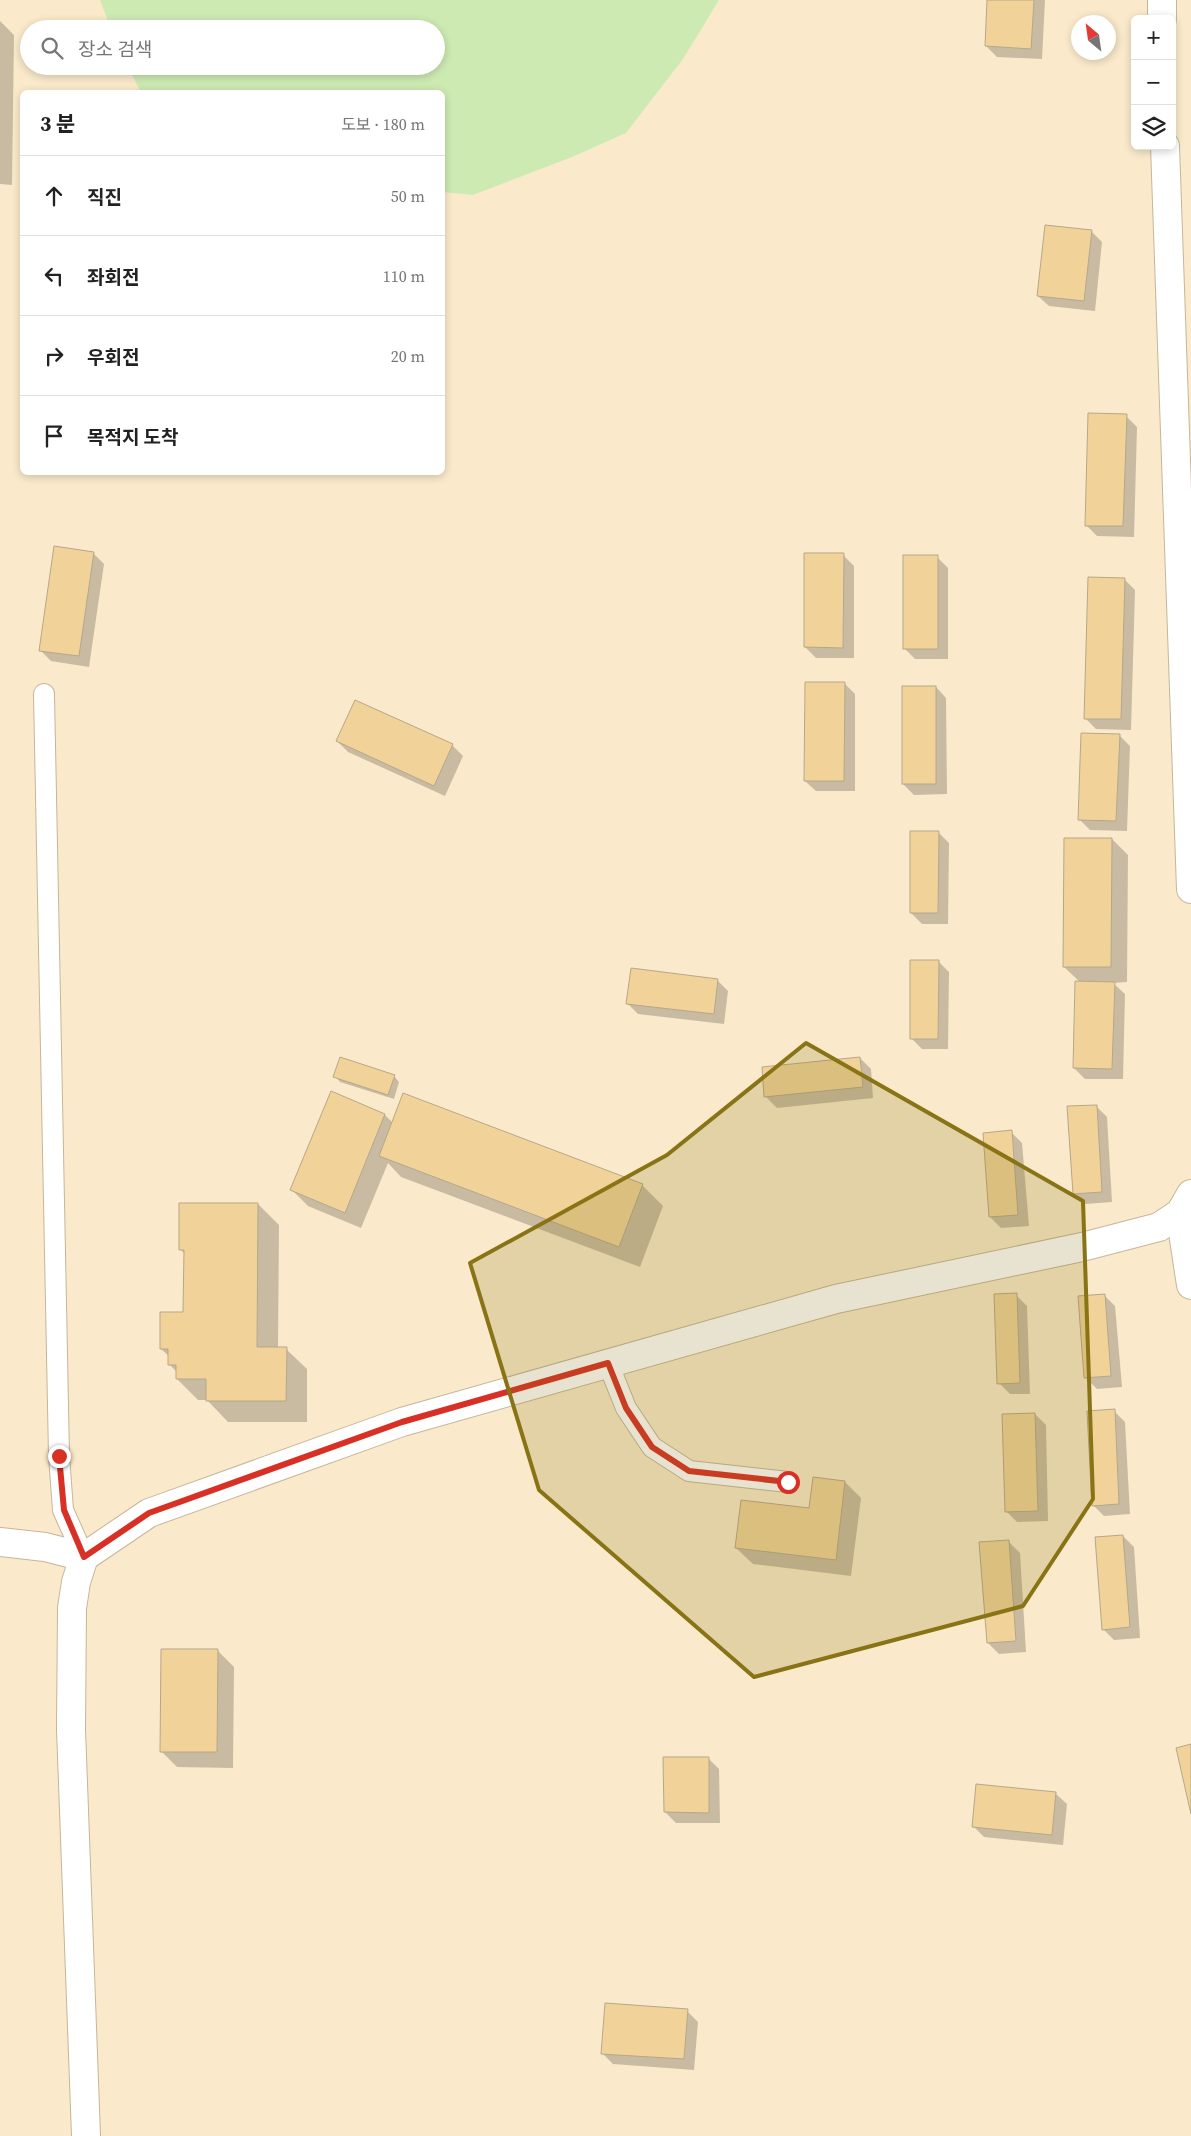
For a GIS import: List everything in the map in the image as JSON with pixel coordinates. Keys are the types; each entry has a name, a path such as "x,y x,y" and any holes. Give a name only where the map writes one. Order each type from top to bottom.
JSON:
{"street":[{"path":"1162,0 1162,15"},
{"path":"1165,150 1191,889"},
{"path":"86,2136 71,1729 72,1608 84,1557 149,1513 402,1422 836,1299 1082,1247 1159,1227 1187,1207"},
{"path":"1187,1207 1191,1285"},
{"path":"0,1542 45,1547 84,1557"}],"lane":[{"path":"44,694 59,1456 64,1510 84,1557"},
{"path":"608,1363 626,1408 652,1447 689,1471 788,1482"}],"highlighted area":[{"path":"806,1043 1083,1201 1093,1499 1023,1606 754,1677 539,1490 470,1263 667,1155"}],"green space":[{"path":"100,0 719,0 683,59 626,133 572,157 473,195 445,192 445,90 140,90 132,75 445,75 445,20 108,20"}],"building":[{"path":"987,0 1034,0 1031,49 985,46"},
{"path":"1045,225 1092,230 1084,301 1037,296"},
{"path":"1088,413 1127,414 1123,526 1085,526"},
{"path":"54,546 94,552 79,656 39,651"},
{"path":"804,553 844,553 843,648 804,647"},
{"path":"903,555 938,555 938,649 903,649"},
{"path":"1088,577 1125,578 1121,719 1084,719"},
{"path":"805,682 845,682 844,781 804,781"},
{"path":"902,686 936,686 936,784 902,784"},
{"path":"355,700 453,744 434,786 336,741"},
{"path":"1081,733 1120,734 1116,821 1078,820"},
{"path":"910,831 939,831 938,913 910,913"},
{"path":"1064,838 1112,838 1111,967 1063,967"},
{"path":"910,960 939,960 938,1039 910,1039"},
{"path":"631,968 718,979 714,1014 626,1004"},
{"path":"1075,981 1115,982 1112,1069 1073,1068"},
{"path":"340,1057 395,1075 388,1095 333,1077"},
{"path":"860,1057 863,1087 764,1097 762,1067"},
{"path":"331,1091 385,1114 345,1213 290,1190"},
{"path":"403,1093 643,1184 619,1247 379,1156"},
{"path":"1097,1105 1102,1192 1073,1194 1067,1106"},
{"path":"1012,1130 1018,1215 989,1217 983,1133"},
{"path":"179,1203 258,1203 257,1347 287,1347 286,1401 206,1401 206,1379 176,1379 176,1365 168,1365 168,1349 160,1349 160,1312 183,1312 184,1250 179,1250"},
{"path":"1017,1293 1020,1383 997,1384 994,1294"},
{"path":"1105,1294 1111,1376 1084,1378 1078,1296"},
{"path":"1115,1409 1119,1504 1092,1506 1087,1411"},
{"path":"1035,1413 1038,1511 1005,1512 1002,1414"},
{"path":"813,1477 845,1481 836,1560 735,1548 741,1500 809,1508"},
{"path":"1123,1535 1130,1627 1102,1630 1095,1537"},
{"path":"1009,1540 1016,1641 987,1643 979,1542"},
{"path":"161,1649 218,1649 217,1752 160,1752"},
{"path":"1191,1744 1191,1814 1176,1748"},
{"path":"663,1757 709,1757 709,1813 664,1812"},
{"path":"976,1784 1056,1792 1052,1835 972,1827"},
{"path":"605,2003 688,2009 684,2059 601,2054"}],"route":[{"path":"59,1456 64,1510 84,1557 106,1540 149,1513 402,1422 608,1363 626,1408 652,1447 689,1471 788,1482"}]}
